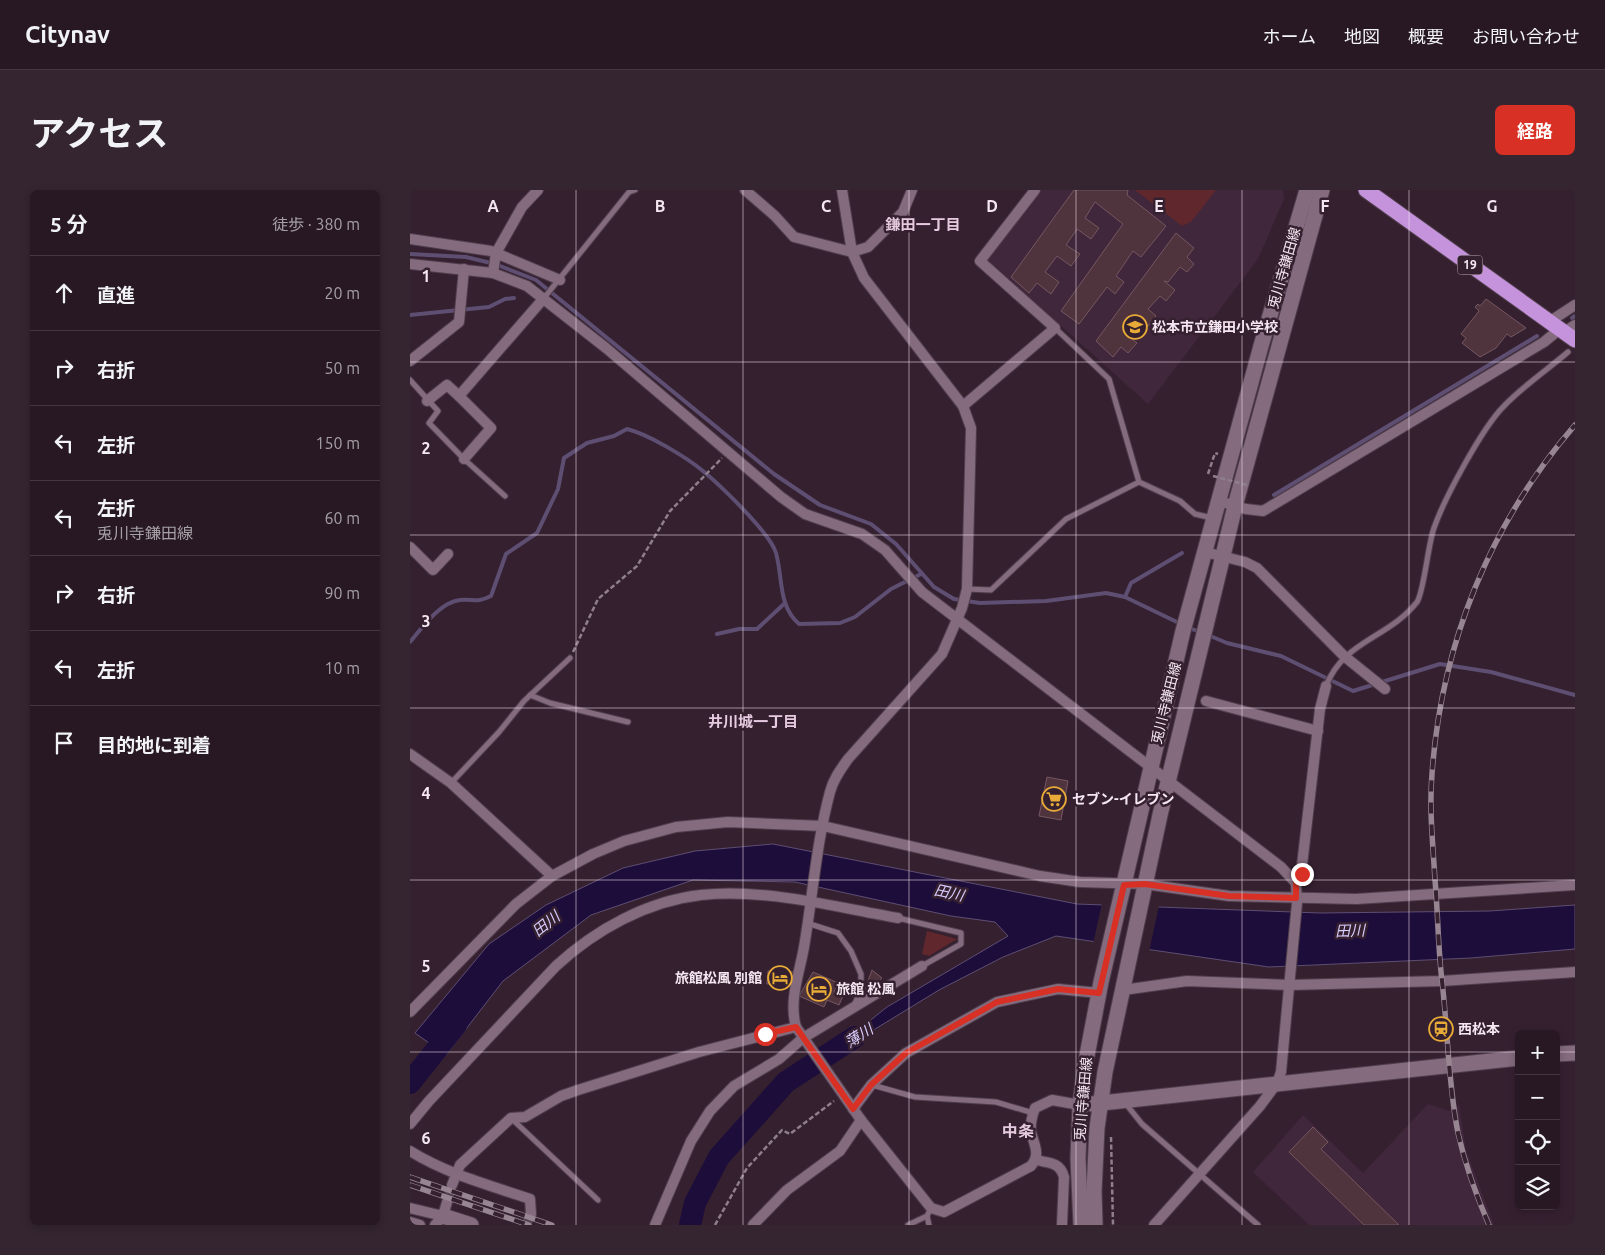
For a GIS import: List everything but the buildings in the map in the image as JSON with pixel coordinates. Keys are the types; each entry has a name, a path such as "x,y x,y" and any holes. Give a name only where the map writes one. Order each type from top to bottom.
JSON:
{"highway":[{"name":"19","path":"1366,190 1565,333"}],"main road":[{"name":"兎川寺鎌田線","path":"1081,1225 1078,1158 1080,1105 1085,1066 1100,988 1185,625 1261,346 1307,190"},
{"name":"兎川寺鎌田線","path":"1095,1225 1094,1191 1100,1103 1167,781 1205,634 1235,506 1322,190"},
{"path":"1560,1054 1575,1053"},
{"path":"1080,1105 1124,1102 1277,1083 1515,1058"},
{"path":"441,1214 471,1225"}],"street":[{"path":"493,274 496,253 522,207 538,190"},
{"path":"745,190 775,216 794,237 852,252 868,247 903,212 912,190"},
{"path":"842,190 852,252 864,278 963,406 971,428 966,592 958,619 942,654 848,759 836,775 830,792 822,830 806,940 793,1000 792,1014 796,1027 840,1092 929,1212 944,1212 1031,1166 1036,1160 1037,1151 1031,1131 1035,1108 1052,1100 1080,1105"},
{"path":"963,406 1055,328 980,261 1035,190"},
{"path":"410,239 496,253 560,280"},
{"path":"410,264 493,274 527,286 544,298 697,426 729,450 781,497 805,514 862,534 885,550 917,586 1280,867 1296,883"},
{"path":"410,361 459,322 464,269"},
{"path":"459,396 544,298"},
{"path":"1219,501 1264,511 1544,342 1565,333 1575,306"},
{"path":"427,401 447,385 492,428 464,460"},
{"path":"410,547 432,570 448,554"},
{"path":"1205,552 1245,562 1257,568 1344,656 1385,689"},
{"path":"1154,1225 1260,1106 1277,1083 1281,1072 1297,901 1296,883 1302,874 1318,731 1326,686"},
{"path":"1206,701 1318,731"},
{"path":"410,754 451,783 552,876"},
{"path":"410,1012 516,904 552,876 593,854 624,841 676,827 728,822 822,830 1040,876 1080,882 1123,888 1144,888 1297,901 1575,885"},
{"path":"410,1124 428,1101 529,993 576,948 598,933 641,912 701,895 766,896 812,901 898,918"},
{"path":"655,1225 690,1141 710,1111 734,1086 922,966"},
{"path":"1123,986 1187,981 1442,981 1575,972"},
{"path":"853,1109 871,1085 906,1053 997,1002 1058,989 1100,988"},
{"path":"452,1185 455,1173 460,1165 511,1118 525,1117 561,1096 578,1090 699,1052 796,1027"},
{"path":"753,1225 787,1190 840,1150 861,1120"},
{"path":"410,1151 430,1163 530,1199 531,1214"},
{"path":"1036,1160 1058,1165 1062,1170 1064,1177 1062,1225"},
{"path":"410,1208 441,1214"},
{"path":"410,1222 420,1225"}],"lane":[{"path":"544,298 629,192 635,190"},
{"path":"1055,328 1109,379 1138,482 1180,501 1195,514 1214,519"},
{"path":"1326,686 1331,672 1344,656 1393,624 1418,601 1434,528 1457,481 1491,423 1565,333"},
{"path":"410,380 427,401 438,410 428,423 464,460 505,496"},
{"path":"966,592 991,590 1066,519 1138,482"},
{"path":"451,783 530,696 570,658"},
{"path":"530,696 550,703 628,722"},
{"path":"898,918 961,933 961,944 922,966"},
{"path":"807,923 838,934 851,951 861,974 861,991 851,1011"},
{"path":"871,1085 915,1097 996,1102 1033,1113"},
{"path":"1124,1102 1142,1124 1258,1225"},
{"path":"511,1118 598,1200"},
{"path":"908,1225 929,1212"},
{"path":"929,1212 929,1225"}],"path":[{"path":"570,658 598,599 636,566 670,511 729,450"},
{"path":"1213,476 1247,484"},
{"path":"715,1225 747,1168 764,1148 782,1130 790,1134 840,1092"},
{"path":"1111,1130 1113,1225"}],"shaded area":[{"name":"松本市立鎌田小学校","path":"1039,190 1283,190 1284,199 1258,259 1148,404 988,260"},
{"path":"1135,190 1216,190 1191,222 1182,226"},
{"path":"927,931 957,939 929,956 922,954"},
{"path":"1428,1104 1449,1111 1459,1105 1466,1150 1494,1225 1309,1225 1253,1172 1303,1115 1363,1173"}],"water":[{"path":"773,844 1077,904 1320,913 1490,911 1575,905 1575,949 1471,958 1269,967 1056,936 1003,957 939,990 808,1070 887,1007 1008,936 995,922 951,916 795,882 693,880 591,915 503,981 446,1055 415,1033 489,944 546,905 623,868 695,851"}],"pier":[{"path":"1102,903 1159,906 1149,952 1093,944"}],"waterway":[{"path":"410,254 466,257 495,264 536,280 774,474 820,505 871,524 896,544 934,587 954,599 980,603 1046,601 1106,593 1125,597 1181,624"},
{"path":"410,315 489,307 505,299 514,298"},
{"path":"1274,495 1537,336"},
{"path":"410,642 432,616 445,605 460,600 479,600 491,596 506,554 537,533 558,489 564,458 587,443 614,436 627,429 656,441 696,465 721,487 755,522 772,544 776,553 784,600 792,617 799,624 840,623 855,617 891,589 921,574"},
{"path":"1125,597 1131,583 1182,553"},
{"path":"717,634 739,629 757,629 785,603"},
{"path":"1187,627 1202,633"},
{"path":"1208,635 1227,643 1281,656 1353,691 1440,664 1491,672 1575,695"},
{"name":"田川","path":"410,1083 456,1025"},
{"name":"薄川","path":"690,1225 695,1203 719,1157 786,1082 855,1037"}],"tunnel":[{"path":"447,1202 452,1185"},
{"path":"526,1225 531,1214"}],"railway":[{"path":"1489,1225 1475,1191 1464,1156 1452,1095 1439,944 1432,827 1432,774 1437,726 1446,679 1459,633 1475,588 1495,544 1518,503 1545,463 1575,425"},
{"path":"410,1177 552,1225"},
{"path":"410,1185 529,1225"}],"place":[{"name":"松本市立鎌田小学校","path":"1135,327"},
{"name":"セブン-イレブン","path":"1054,799"},
{"name":"旅館松風 別館","path":"780,978"},
{"name":"旅館 松風","path":"819,989"},
{"name":"西松本","path":"1441,1029"}],"district":[{"name":"鎌田一丁目","path":"923,225"},
{"name":"井川城一丁目","path":"753,722"},
{"name":"中条","path":"1018,1131"}],"route":[{"path":"765,1034 796,1027 853,1109 871,1085 906,1053 997,1002 1022,995 1058,989 1099,993 1124,885 1145,884 1229,896 1296,898 1296,883 1302,874"}]}
